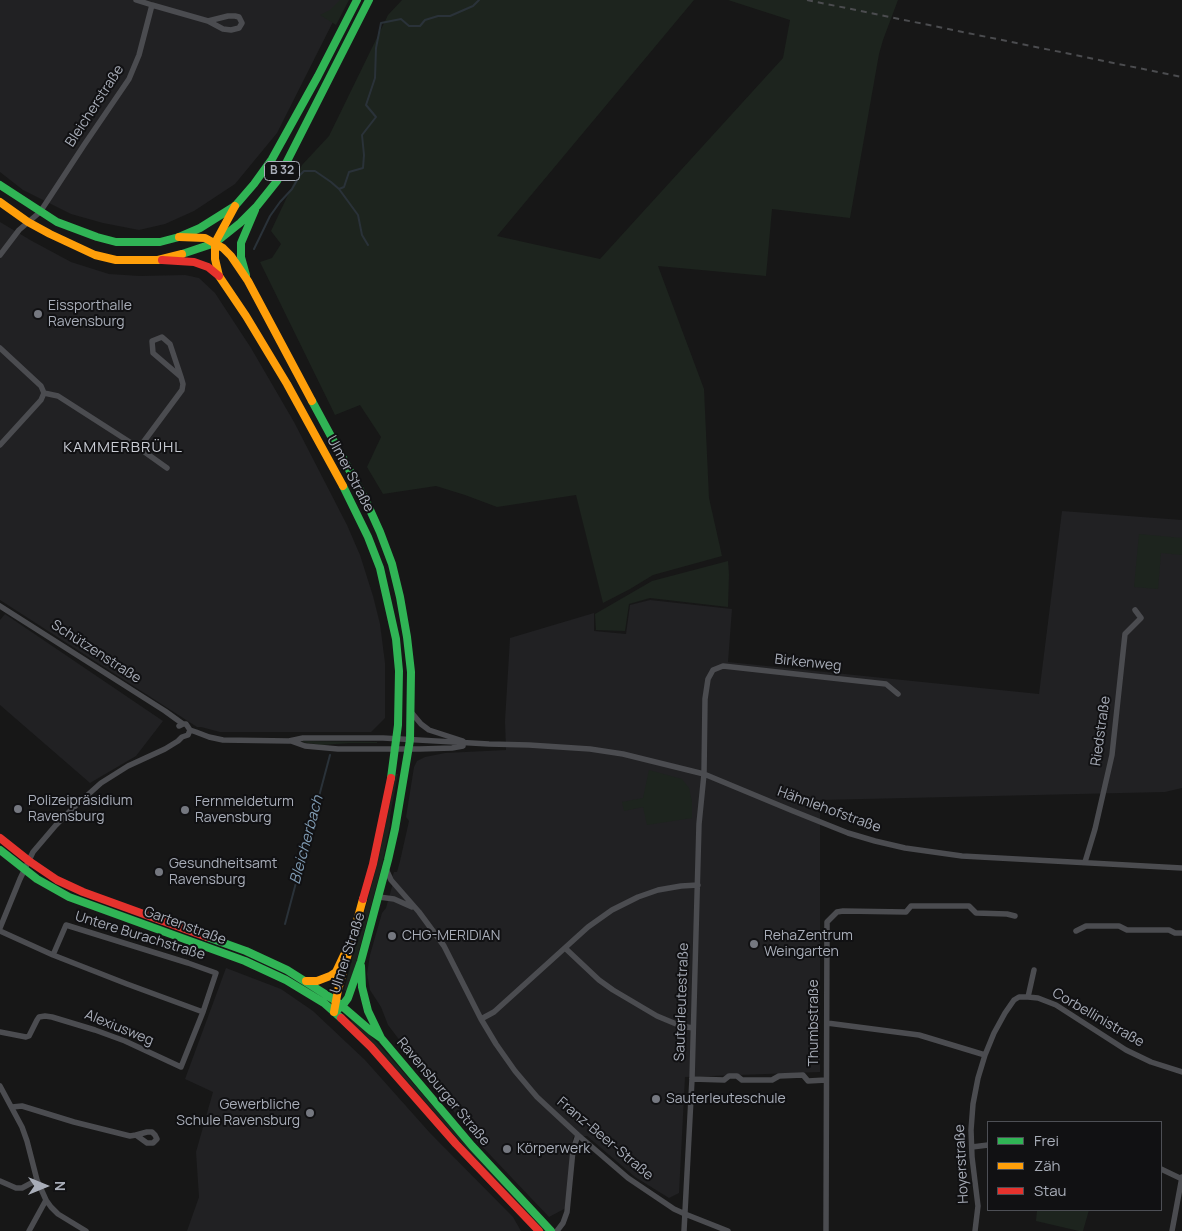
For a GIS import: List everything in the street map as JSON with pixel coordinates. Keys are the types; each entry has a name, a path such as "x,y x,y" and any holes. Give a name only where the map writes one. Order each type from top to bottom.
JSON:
{"main road":[{"name":"B 32","path":"0,185 57,222 97,238 116,242 160,242 180,238 200,228 235,206 272,159 300,111 357,0"},
{"name":"B 32","path":"0,202 28,222 50,234 95,255 116,260 158,260 186,253 215,242 240,223 257,206 277,181 369,0"},
{"path":"180,238 205,238 215,242 235,206"},
{"path":"248,281 241,258 241,244 257,206"},
{"name":"Ulmer Straße","path":"215,242 215,259 219,276 246,316 287,384 339,477 368,537 380,568 396,639 399,671 396,749 373,864 334,1012"},
{"name":"Ulmer Straße","path":"215,242 231,256 248,281 366,501 392,564 407,636 411,672 410,740 394,829 386,869 361,961 348,998 334,1012"},
{"path":"158,260 194,262 208,268 219,276"},
{"name":"Gartenstraße","path":"0,838 57,880 83,892 246,951 310,981"},
{"name":"Gartenstraße","path":"0,850 51,888 82,902 219,951 273,973 307,992 334,1012"},
{"path":"310,981 330,976 336,972 352,938"},
{"path":"361,961 362,987 368,1011 382,1038"},
{"name":"Ravensburger Straße","path":"310,981 382,1038 472,1146 551,1231"},
{"name":"Ravensburger Straße","path":"334,1012 371,1047 456,1144 539,1231"}],"street":[{"path":"136,0 208,21 223,29 239,28 242,24 239,17 236,16 208,21"},
{"name":"Bleicherstraße","path":"0,255 19,230 40,212 129,79 139,55 152,5"},
{"path":"140,448 182,390 183,384 181,377 170,344 162,337 152,341 153,352 181,377"},
{"path":"0,348 41,386 44,393 41,400 0,445"},
{"path":"44,393 58,396 140,448 167,468"},
{"name":"Schützenstraße","path":"1,608 180,723"},
{"name":"Riedstraße","path":"1086,862 1112,755 1125,634 1142,618 1135,610"},
{"name":"Birkenweg","path":"713,670 723,666 886,684 898,694"},
{"name":"Sauterleutestraße","path":"684,1231 692,1079 699,824 704,774 705,699 708,679 713,670"},
{"path":"411,712 429,730 472,744"},
{"path":"180,738 177,729 180,723 189,726 192,731 223,740 289,741 303,738 397,739 472,744"},
{"path":"192,731 165,750 128,766 101,783 49,832 33,852 1,921 0,930 53,955 203,1012"},
{"path":"289,741 305,746 338,749 452,748 472,744"},
{"name":"Hähnlehofstraße","path":"472,744 590,749 623,754 704,774 857,836 920,851 955,855 1182,868"},
{"name":"Franz-Beer-Straße","path":"386,869 391,880 419,912 444,946 481,1019 496,1044 537,1097 628,1178 685,1214 728,1231"},
{"path":"481,1019 494,1012 588,927 612,910 638,897 658,890 698,884"},
{"name":"Franz-Beer-Straße","path":"378,897 394,899 414,908"},
{"name":"Thumbstraße","path":"826,1231 827,922 837,912 906,912 911,906 969,906 976,913 1015,916"},
{"name":"Untere Burachstraße","path":"53,955 66,925 216,973 203,1012"},
{"path":"1076,930 1086,926 1119,926 1127,930 1169,930 1175,933 1182,933"},
{"path":"565,948 599,980 625,998 657,1016 681,1026 693,1028"},
{"path":"1028,997 1034,970"},
{"name":"Hoyerstraße","path":"975,1231 978,1206 971,1130 978,1078 994,1033 1008,1008 1019,997 1028,997"},
{"name":"Corbellinistraße","path":"1028,997 1048,1001 1126,1050 1151,1062 1182,1072"},
{"name":"Alexiusweg","path":"0,1032 26,1037 29,1036 39,1017 52,1017 125,1041 181,1067 203,1012"},
{"path":"827,1023 919,1036 985,1055"},
{"path":"692,1079 724,1080 730,1076 737,1076 742,1080 772,1080 779,1076 803,1076 808,1080 826,1080"},
{"path":"0,1086 3,1098 12,1107 22,1128 37,1180 46,1200 58,1214 86,1231"},
{"path":"12,1107 22,1106 74,1122 130,1136 136,1135"},
{"path":"557,1231 563,1223 567,1212 573,1150 578,1135"},
{"path":"972,1147 987,1144"},
{"path":"1162,1169 1182,1178 1172,1231"},
{"path":"0,1181 16,1188 22,1188 37,1180"},
{"path":"29,1231 46,1200"}],"shaded area":[{"path":"0,0 344,0 277,133 235,184 194,211 165,224 139,230 71,214 23,190 0,172"},
{"path":"340,0 349,0 336,25 320,15 330,10"},
{"path":"402,0 694,0 497,236 600,259 783,58 790,20 728,0 898,0 879,54 850,218 772,209 766,276 658,266 704,389 709,498 722,556 653,575 603,603 576,495 497,507 436,486 383,494 367,467 381,437 360,405 335,415 260,262 272,258 281,244 271,231 302,165 329,136 388,15"},
{"path":"0,222 71,262 109,274 140,276 185,275 199,278 215,293 251,348 294,422 347,525 360,555 380,624 385,663 385,718 371,732 220,732 197,727 0,600"},
{"path":"1062,511 1182,520 1182,788 1165,792 820,800 820,1072 685,1077 679,1193 669,1198 635,1177 587,1136 573,1137 566,1208 549,1217 474,1138 388,1025 381,1007 370,990 367,974 370,955 393,883 391,880 394,872 397,872 400,861 409,821 406,817 414,767 417,761 425,757 445,753 506,750 505,721 510,638 594,613 594,631 626,634 630,605 650,600 732,609 728,662 1039,694"},
{"path":"1139,534 1182,538 1182,555 1161,553 1158,589 1134,587"},
{"path":"728,561 728,607 650,598 629,604 625,631 596,630 595,614 652,581"},
{"path":"5,614 163,721 136,756 90,783 0,705 0,620"},
{"path":"301,742 377,743 322,745"},
{"path":"649,770 682,779 689,788 692,802 692,818 647,825 643,807 624,811 622,802 643,798"},
{"path":"396,774 398,774 382,865 348,992 344,990 378,861"},
{"name":"Gewerbliche Schule Ravensburg","path":"226,968 281,989 313,1011 365,1060 430,1133 513,1217 521,1231 187,1231 199,1197 196,1152 213,1092 185,1079"},
{"path":"350,1017 392,1059 465,1143 547,1231 543,1231 463,1145 389,1061 352,1023"},
{"path":"1037,1211 1089,1211 1083,1231 1036,1221"}],"waterway":[{"path":"254,249 270,216 304,171 315,171 339,189 344,187 349,172 363,168 362,135 376,117 366,105 375,78 376,48 381,23 401,19 409,26 420,26 425,20 438,16 450,16 473,6 479,0"},
{"path":"339,189 358,215 362,235 368,245"},
{"name":"Bleicherbach","path":"285,924 330,755"}],"railway":[{"path":"807,0 1182,77"}],"traffic: fast":[{"path":"0,185 57,222 116,242 160,242 179,237 200,228 235,206 272,159 357,0"},
{"path":"182,254 215,243 240,223 257,206 277,181 369,0"},
{"path":"246,275 241,257 241,243 255,210"},
{"path":"312,401 366,501 392,564 400,597 411,672 410,740 388,860 361,961 348,998 334,1012"},
{"path":"343,486 368,537 380,568 396,639 399,671 398,725 391,778"},
{"path":"0,850 37,879 69,897 245,961 286,980 324,1003 341,1018"},
{"path":"207,937 246,951 287,970 336,1001 381,1038 472,1146 551,1231"},
{"path":"361,966 362,987 368,1011 381,1038"}],"traffic: slow":[{"path":"0,202 28,222 95,255 116,260 158,260 182,254"},
{"path":"235,206 215,243 215,259 219,276 246,316 287,384 343,486"},
{"path":"179,237 205,238 223,248 231,256 248,281 312,401"},
{"path":"334,1012 338,990 363,899"},
{"path":"306,981 317,981 336,972 344,955"}],"traffic: jam":[{"path":"162,260 194,262 208,267 219,276"},
{"path":"363,899 373,864 391,778"},
{"path":"0,838 57,880 83,892 207,937"},
{"path":"341,1018 371,1047 456,1144 539,1231"}],"place":[{"name":"Eissporthalle Ravensburg","path":"38,314"},
{"name":"Polizeipräsidium Ravensburg","path":"18,809"},
{"name":"Fernmeldeturm Ravensburg","path":"185,810"},
{"name":"Gesundheitsamt Ravensburg","path":"159,872"},
{"name":"CHG-MERIDIAN","path":"392,936"},
{"name":"RehaZentrum Weingarten","path":"754,944"},
{"name":"Sauterleuteschule","path":"656,1099"},
{"name":"Gewerbliche Schule Ravensburg","path":"310,1113"},
{"name":"Körperwerk","path":"507,1149"}],"district":[{"name":"KAMMERBRÜHL","path":"123,448"}]}
